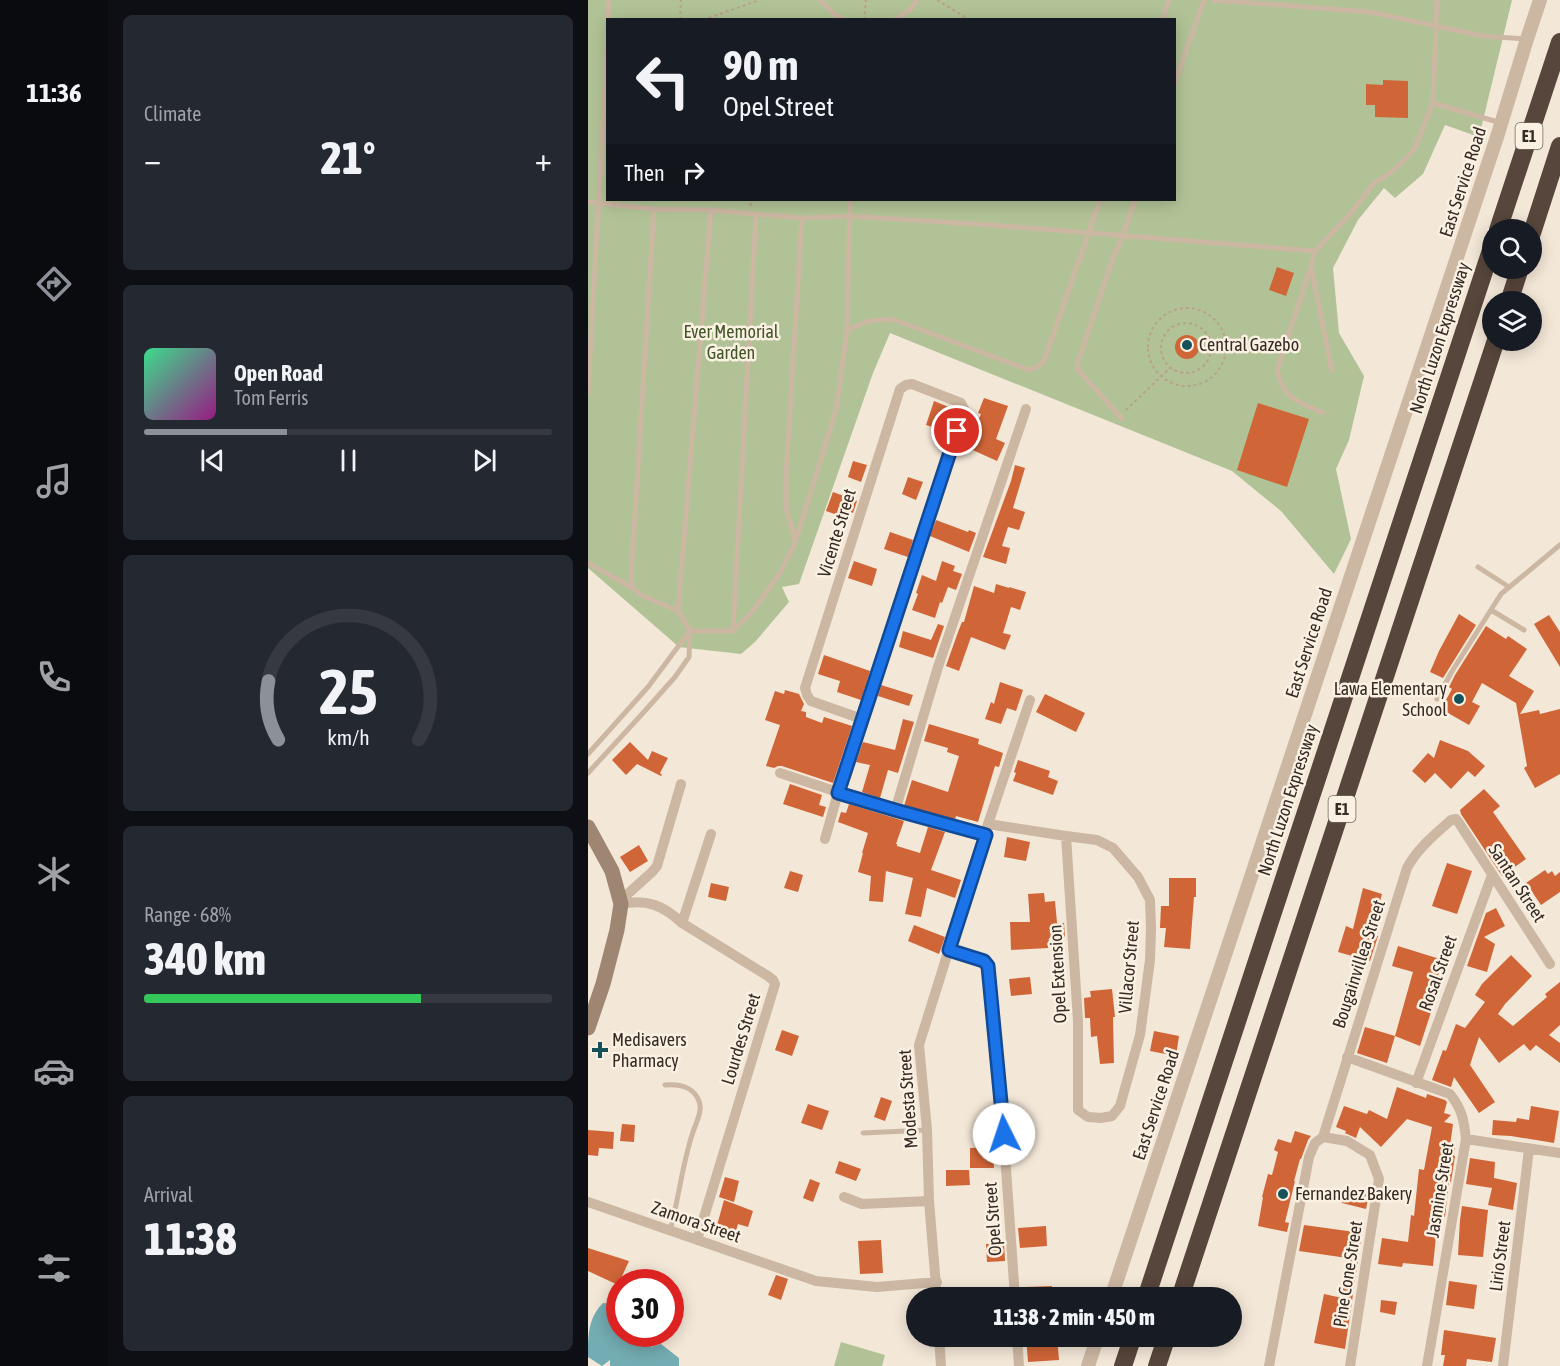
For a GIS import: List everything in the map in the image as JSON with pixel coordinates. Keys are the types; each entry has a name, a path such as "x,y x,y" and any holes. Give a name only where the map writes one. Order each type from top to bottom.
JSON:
{"highway":[{"name":"E1","path":"1502,219 1560,42"},
{"name":"E1","path":"1537,219 1560,147"},
{"name":"North Luzon Expressway","path":"1150,1287 1482,277"},
{"name":"E1","path":"1184,1287 1492,351"},
{"path":"1123,1366 1129,1347"},
{"path":"1157,1366 1163,1347"}],"main road":[{"path":"588,827 612,871 621,902 617,930 603,984 588,1028"}],"street":[{"name":"East Service Road","path":"1114,1287 1540,0"},
{"name":"Vicente Street","path":"912,384 961,403 964,409 862,719 811,701 806,688 896,400 900,389 912,384"},
{"path":"895,810 938,667 1026,409"},
{"name":"Modesta Street","path":"937,1287 919,1045 1030,700"},
{"path":"825,839 862,719"},
{"name":"Villacor Street","path":"780,773 895,810 987,830 1097,840 1113,848 1138,877 1150,900 1150,960 1140,1035 1120,1106 1112,1116 1089,1117 1078,1110"},
{"path":"621,902 657,866 681,784"},
{"name":"Santan Street","path":"1456,819 1550,964"},
{"name":"Bougainvillea Street","path":"1323,1137 1407,868 1412,857 1427,841 1451,820 1456,819"},
{"path":"682,922 711,834"},
{"name":"Opel Extension","path":"1066,836 1078,1021 1078,1110"},
{"name":"Rosal Street","path":"1416,1083 1492,875"},
{"name":"Lourdes Street","path":"621,902 644,902 658,906 768,976 775,984 697,1240"},
{"name":"Opel Street","path":"949,950 984,961 988,966 1002,1111 1014,1287"},
{"name":"Jasmine Street","path":"1347,1057 1450,1094 1459,1105 1464,1120 1466,1139 1427,1366"},
{"path":"1269,1366 1309,1157 1315,1143 1323,1137"},
{"name":"Pine Cone Street","path":"1323,1137 1347,1141 1370,1155 1379,1179 1350,1366"},
{"path":"1466,1139 1560,1153"},
{"name":"Lirio Street","path":"1503,1366 1529,1149"},
{"path":"844,1197 862,1204 929,1201"},
{"name":"Zamora Street","path":"588,1202 816,1281 877,1287 937,1282"},
{"path":"940,1347 941,1366"},
{"path":"1018,1347 1019,1366"},
{"path":"1088,1366 1094,1347"}],"lane":[{"path":"608,18 609,0"},
{"path":"820,0 841,18"},
{"path":"898,18 911,9 917,0"},
{"path":"1163,18 1169,0"},
{"path":"1176,79 1204,0"},
{"path":"1213,0 1370,12 1483,36 1527,39"},
{"path":"1323,413 1292,399 1280,385 1277,370 1315,251 1350,214 1374,183 1394,171 1414,150 1433,103 1437,0"},
{"path":"588,393 606,71"},
{"path":"1433,103 1501,123"},
{"path":"690,631 733,631 752,612 780,573 795,543 836,410 847,330 850,201"},
{"path":"847,330 869,321 892,319 1029,370 1037,367 1044,360 1100,201"},
{"path":"1120,417 1079,371 1077,365 1135,201"},
{"path":"588,202 654,209 711,210 802,218 849,216 990,225 1315,251"},
{"path":"633,589 631,580 654,209"},
{"path":"678,611 711,210"},
{"path":"733,631 756,215"},
{"path":"795,543 786,507 786,476 802,218"},
{"path":"1311,266 1332,371"},
{"path":"1437,699 1501,594 1560,545"},
{"path":"588,563 641,595 678,611 690,631 689,657 643,713 588,773"},
{"path":"1478,567 1509,587"},
{"path":"1491,610 1524,630"},
{"path":"588,754 648,687 690,631"},
{"path":"665,1085 677,1084 690,1089 700,1101 701,1109 687,1150 670,1231"},
{"path":"863,1133 927,1130"}],"path":[{"path":"680,18 681,0"},
{"path":"709,18 760,0"},
{"path":"864,18 866,0"},
{"path":"937,0 967,18"},
{"path":"1179,309 1192,309 1211,317 1220,327 1226,346 1224,360 1218,372 1207,381 1195,386 1175,384 1161,376 1151,362 1148,348 1150,335 1156,323 1166,314 1179,309"},
{"path":"1188,324 1203,330 1209,340 1210,350 1204,365 1189,373 1179,372 1171,367 1165,362 1161,351 1162,340 1168,331 1177,325 1188,324"},
{"path":"1120,417 1171,367"}],"green space":[{"name":"Ever Memorial Garden","path":"588,0 1512,0 1479,137 1445,125 1423,174 1395,198 1384,188 1358,220 1333,268 1339,333 1364,376 1349,440 1336,469 1351,539 1334,574 1281,511 1232,471 890,333 873,373 799,584 782,587 789,602 755,642 741,654 679,647 588,568"},
{"path":"841,1342 885,1355 882,1366 834,1366"}],"water":[{"path":"603,1303 606,1303 606,1347 665,1347 679,1358 679,1366 610,1366 610,1360 602,1366 588,1357 589,1334 598,1309"}],"building":[{"path":"1383,80 1408,81 1408,118 1375,117 1375,105 1366,105 1366,84 1383,85"},
{"path":"1277,267 1294,273 1286,296 1269,290"},
{"name":"Central Gazebo","path":"1187,335 1192,336 1198,342 1198,352 1192,358 1187,359 1182,358 1176,352 1175,347 1176,342 1182,336"},
{"path":"984,398 1008,406 996,439 1005,443 997,461 966,447 981,414 978,413"},
{"path":"934,401 956,410 948,432 926,425"},
{"path":"1258,403 1309,419 1287,487 1237,470"},
{"path":"853,461 867,465 861,482 848,477"},
{"path":"1015,465 1025,468 1013,508 1025,512 1019,530 1008,527 1002,546 1010,548 1006,564 983,557"},
{"path":"908,477 923,482 916,500 902,494"},
{"path":"833,492 857,501 853,513 846,510 843,517 826,511"},
{"path":"936,520 976,533 969,552 930,536"},
{"path":"890,532 913,540 908,557 884,549"},
{"path":"854,561 877,569 872,586 848,578"},
{"path":"942,561 955,566 953,571 962,574 956,590 948,587 935,618 912,610 922,575 936,581"},
{"path":"996,584 1026,592 1020,610 1011,607 1003,633 1011,635 1005,650 971,637 959,671 946,666 962,622 964,622 974,586 994,593"},
{"path":"1459,614 1476,625 1443,678 1430,672"},
{"path":"1549,615 1560,632 1560,667 1534,624"},
{"path":"938,624 944,626 933,658 899,647 903,631 931,640"},
{"path":"1486,626 1506,639 1508,636 1527,649 1509,676 1534,691 1520,714 1539,710 1540,714 1560,709 1560,774 1535,788 1524,768 1527,766 1516,703 1482,683 1472,702 1480,706 1469,725 1441,709 1452,689 1449,687 1455,675"},
{"path":"824,655 870,671 861,700 837,692 840,681 818,674"},
{"path":"1000,682 1023,690 1016,711 1007,708 1001,724 985,719 991,702 994,704"},
{"path":"881,685 913,695 909,706 878,696"},
{"path":"785,690 799,694 804,704 801,711 806,712 806,717 822,723 824,717 852,726 833,783 782,766 774,768 766,766 780,725 765,720 775,691 784,694"},
{"path":"1045,694 1085,713 1076,732 1036,712"},
{"path":"903,719 914,722 898,773 888,770 880,798 862,792 870,765 856,762 863,742 895,750"},
{"path":"929,724 979,739 978,744 1003,753 999,767 995,766 978,822 956,816 955,819 904,806 912,780 948,792 959,756 947,752 948,748 924,741"},
{"path":"1440,740 1468,751 1485,766 1475,777 1468,771 1451,789 1435,773 1425,783 1412,771 1428,753 1434,758"},
{"path":"630,742 648,760 652,751 668,758 660,773 661,776 637,764 626,775 612,760"},
{"path":"1018,760 1050,771 1048,777 1058,781 1053,795 1013,781"},
{"path":"790,784 822,795 819,805 826,807 823,817 783,804"},
{"path":"1484,789 1500,806 1493,812 1526,859 1502,876 1460,810"},
{"path":"849,804 904,821 897,846 920,853 928,827 945,832 931,870 961,880 955,898 927,888 921,917 905,914 913,878 886,871 883,902 869,901 871,876 858,872 868,833 838,822 841,812 846,813"},
{"path":"1007,837 1030,842 1026,861 1004,857"},
{"path":"639,845 648,861 630,872 620,857"},
{"path":"1447,863 1472,871 1457,914 1432,906"},
{"path":"1545,870 1548,874 1552,871 1555,876 1560,872 1560,892 1541,905 1526,883"},
{"path":"790,871 803,875 798,892 784,888"},
{"path":"1169,878 1196,878 1190,949 1164,947 1166,928 1160,928 1161,906 1169,906"},
{"path":"711,883 729,887 726,901 708,897"},
{"path":"1363,888 1382,894 1371,934 1378,936 1370,961 1338,952 1346,926 1353,929"},
{"path":"1044,893 1045,902 1055,901 1057,923 1064,923 1065,937 1049,938 1048,948 1011,950 1010,922 1030,922 1028,894"},
{"path":"1496,908 1505,926 1484,937 1495,944 1487,972 1467,966 1486,913"},
{"path":"914,925 945,937 939,954 908,941"},
{"path":"1398,946 1443,960 1429,1005 1433,1006 1420,1046 1395,1036 1413,972 1392,966"},
{"path":"1511,955 1532,976 1498,1014 1513,1026 1547,997 1545,994 1560,982 1560,1025 1549,1035 1560,1043 1560,1063 1536,1045 1530,1051 1524,1044 1499,1063 1479,1037 1470,1065 1495,1102 1479,1113 1454,1077 1451,1087 1432,1080 1456,1024 1465,1028 1485,1002 1475,995 1482,984"},
{"path":"1030,977 1032,994 1011,996 1009,979"},
{"path":"1112,989 1115,1017 1113,1017 1114,1063 1100,1064 1097,1036 1091,1037 1090,1018 1085,1018 1084,998 1091,997 1090,991"},
{"path":"1365,1027 1395,1036 1387,1063 1357,1053"},
{"path":"782,1030 799,1036 792,1056 775,1050"},
{"path":"1154,1031 1179,1036 1176,1056 1150,1051"},
{"path":"1397,1087 1426,1098 1427,1094 1445,1100 1447,1102 1444,1113 1451,1115 1444,1122 1453,1124 1450,1146 1455,1148 1455,1156 1451,1182 1449,1181 1445,1217 1438,1216 1433,1266 1403,1263 1402,1267 1378,1264 1382,1238 1408,1242 1411,1215 1414,1216 1419,1169 1424,1170 1432,1127 1407,1119 1381,1147 1360,1127 1356,1138 1336,1127 1344,1106 1367,1114 1369,1110 1387,1119"},
{"path":"881,1097 892,1101 885,1121 874,1117"},
{"path":"808,1104 829,1111 822,1130 801,1123"},
{"path":"1531,1106 1559,1111 1554,1143 1492,1135 1493,1120 1516,1122 1517,1118 1529,1120"},
{"path":"622,1124 635,1125 634,1142 620,1141"},
{"path":"588,1130 614,1132 613,1149 599,1148 598,1156 588,1155"},
{"path":"1295,1131 1311,1136 1300,1159 1294,1181 1285,1222 1289,1223 1287,1232 1258,1226 1268,1174 1272,1175 1278,1152 1274,1150 1278,1139 1291,1143"},
{"path":"993,1147 994,1168 970,1168 970,1148"},
{"path":"1470,1158 1495,1162 1494,1178 1517,1183 1513,1210 1488,1205 1492,1188 1466,1184"},
{"path":"839,1161 861,1169 856,1181 835,1173"},
{"path":"946,1170 969,1170 970,1185 946,1186"},
{"path":"725,1177 739,1181 734,1202 719,1197"},
{"path":"810,1179 820,1183 813,1202 803,1198"},
{"path":"1344,1188 1370,1189 1366,1209 1342,1203"},
{"path":"724,1200 753,1211 748,1227 738,1224 735,1234 716,1229"},
{"path":"1462,1206 1488,1210 1483,1257 1458,1255"},
{"path":"1304,1225 1362,1233 1345,1349 1314,1343 1324,1294 1342,1298 1347,1258 1299,1251"},
{"path":"1046,1226 1047,1246 1020,1248 1018,1228"},
{"path":"881,1240 883,1273 860,1274 858,1241"},
{"path":"1004,1243 1005,1261 987,1262 986,1244"},
{"path":"588,1248 629,1261 625,1269 606,1269 606,1279 588,1271"},
{"path":"776,1275 788,1279 781,1300 768,1295"},
{"path":"1449,1281 1477,1285 1474,1309 1446,1305"},
{"path":"1381,1300 1397,1302 1395,1315 1380,1312"},
{"path":"1444,1330 1496,1338 1492,1362 1467,1359 1466,1366 1443,1366 1445,1355 1441,1355"},
{"path":"1027,1347 1058,1347 1059,1360 1028,1362"}],"place":[{"name":"Central Gazebo","path":"1187,345"},
{"name":"Lawa Elementary School","path":"1459,699"},
{"name":"Medisavers Pharmacy","path":"600,1050"},
{"name":"Fernandez Bakery","path":"1283,1194"}],"route":[{"path":"957,431 838,793 986,835 949,950 984,961 988,966 1004,1134"}]}
